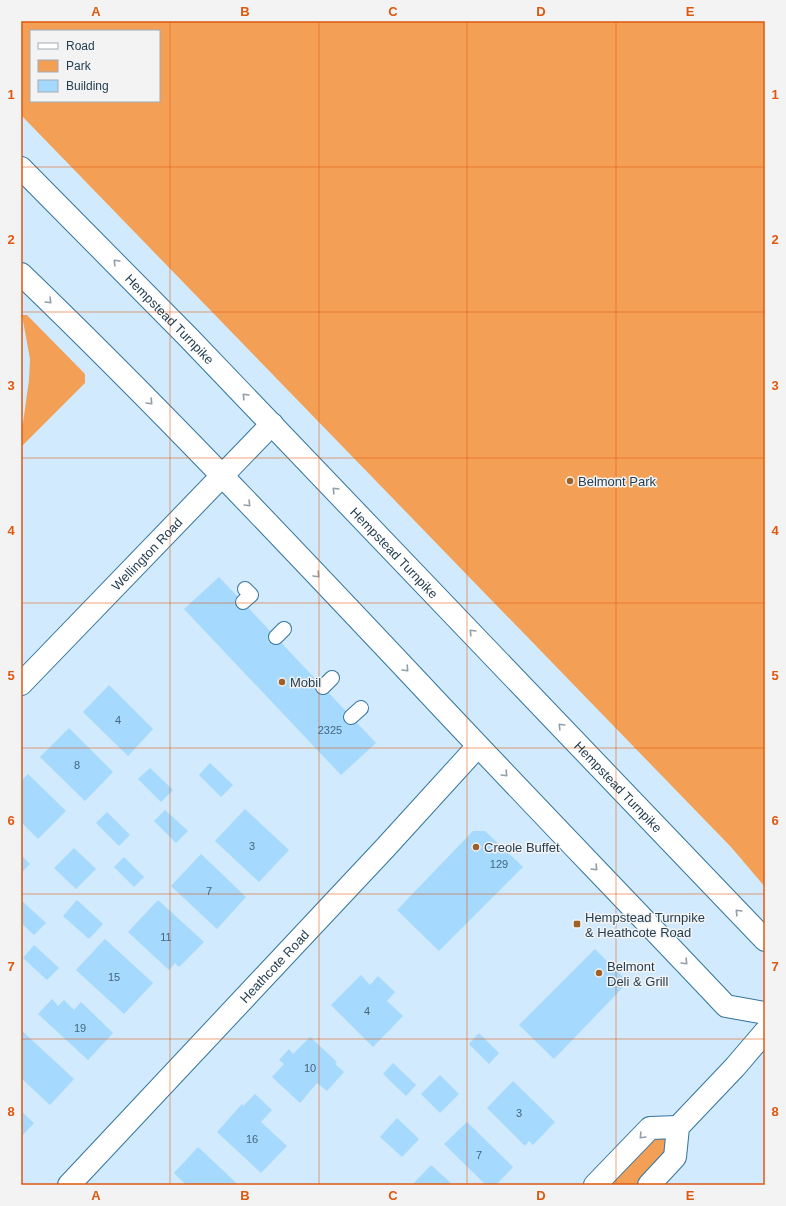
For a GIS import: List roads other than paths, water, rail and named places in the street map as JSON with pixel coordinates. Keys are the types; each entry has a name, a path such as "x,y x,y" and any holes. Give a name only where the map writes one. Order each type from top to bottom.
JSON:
{"main road":[{"name":"Hempstead Turnpike","path":"21,168 104,250 272,424 765,940"},
{"path":"21,274 123,374 290,546 726,1006 765,1013"},
{"name":"Wellington Road","path":"21,684 272,424"},
{"name":"Heathcote Road","path":"68,1185 381,852 478,746"},
{"path":"649,1185 675,1157 678,1127 735,1067 765,1032"},
{"path":"595,1185 650,1128 678,1127"}],"place":[{"name":"Belmont Park","path":"570,481"},
{"name":"Mobil","path":"282,682"},
{"name":"Creole Buffet","path":"476,847"},
{"name":"Hempstead Turnpike & Heathcote Road","path":"577,924"},
{"name":"Belmont Deli & Grill","path":"599,973"}]}
